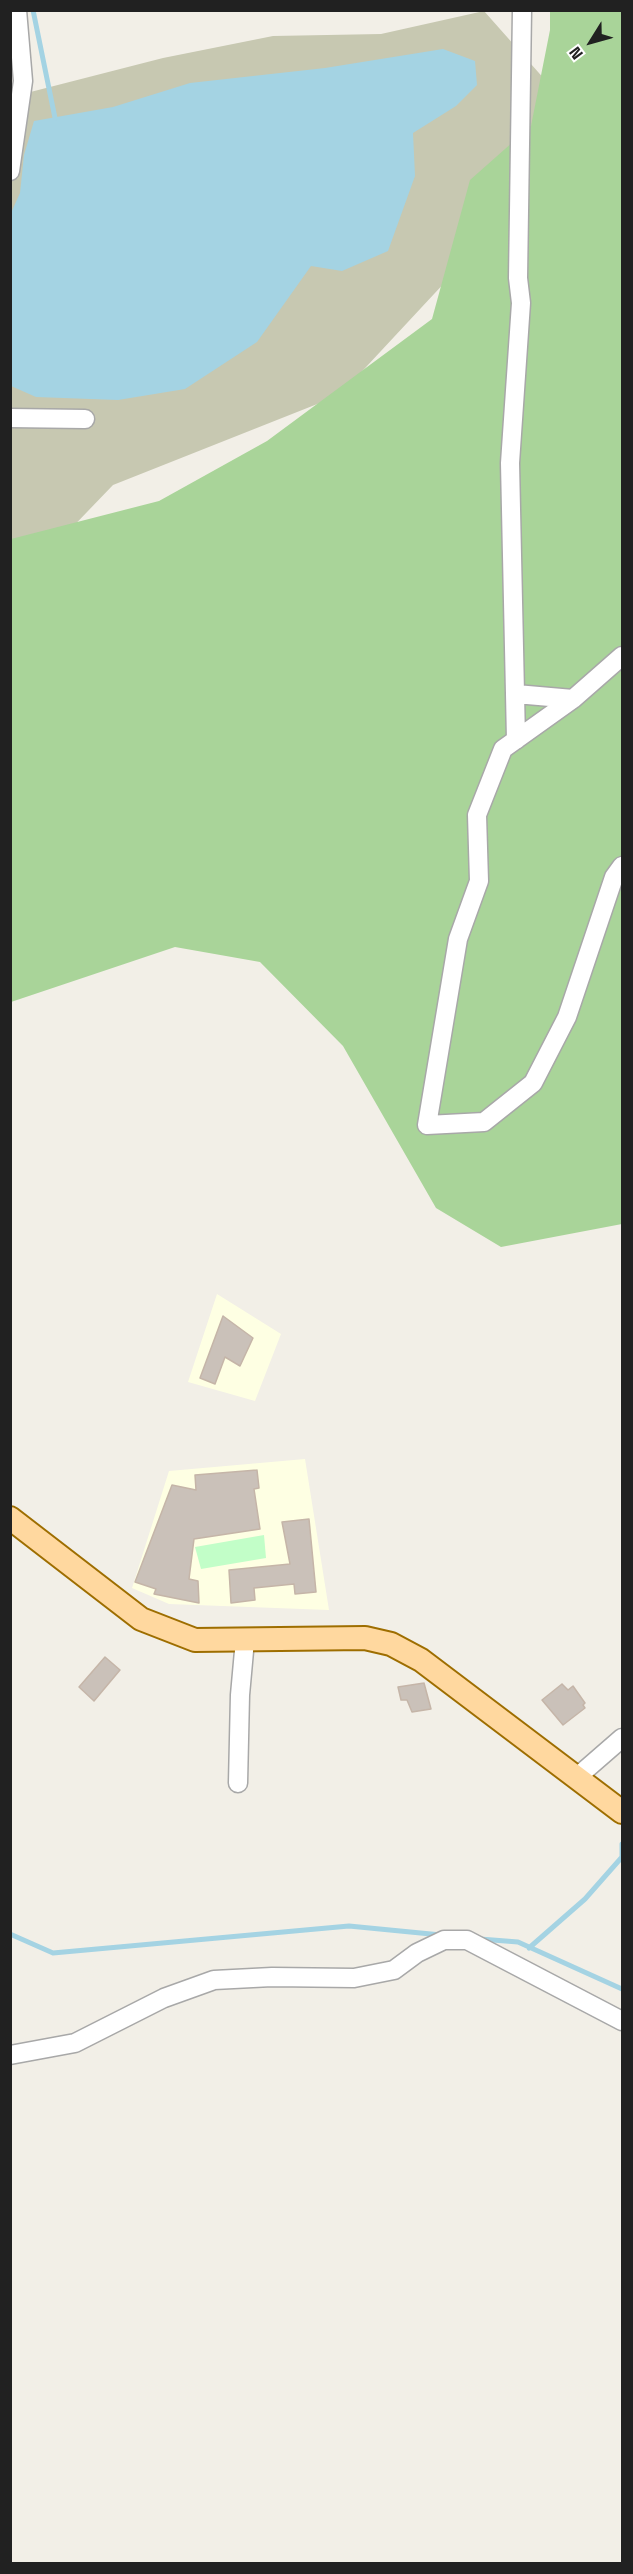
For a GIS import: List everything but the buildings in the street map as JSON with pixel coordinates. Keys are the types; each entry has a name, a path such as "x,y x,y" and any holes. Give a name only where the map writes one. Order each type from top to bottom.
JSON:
{"main road":[{"path":"10,1518 141,1619 195,1640 366,1638 391,1644 421,1660 622,1812"}],"street":[{"path":"10,171 23,81 16,10"},
{"path":"516,740 510,463 521,303 518,278 522,10"},
{"path":"10,418 85,419"},
{"path":"622,656 573,699 503,749 477,814 479,881 458,939 427,1125 484,1122 533,1083 567,1017 614,877 622,866"},
{"path":"516,694 573,699"},
{"path":"238,1783 240,1695 245,1640"},
{"path":"576,1778 622,1738"},
{"path":"10,2055 75,2043 164,1998 213,1980 272,1977 354,1978 394,1970 417,1953 444,1940 467,1940 622,2020"}],"shaded area":[{"path":"484,11 562,99 542,178 340,395 113,485 11,591 11,97 163,58 273,36 381,34"},
{"path":"217,1294 281,1334 255,1401 188,1382"},
{"path":"305,1459 329,1610 169,1604 132,1588 169,1471"}],"green space":[{"path":"550,11 622,11 622,1224 501,1247 436,1208 343,1046 260,962 175,947 11,1002 11,539 159,501 267,441 432,319 470,180 531,126 550,30"},
{"path":"264,1535 266,1558 201,1569 195,1547"}],"water":[{"path":"443,49 475,61 477,85 456,106 413,133 415,176 388,251 342,271 311,266 257,342 185,389 118,400 36,397 11,386 11,213 20,193 24,155 34,121 113,107 190,83 325,68"}],"waterway":[{"path":"33,10 55,118"},
{"path":"529,1948 585,1899 622,1857 622,1844"},
{"path":"10,1934 53,1953 349,1926 441,1935"},
{"path":"480,1939 518,1942 622,1989"}]}
